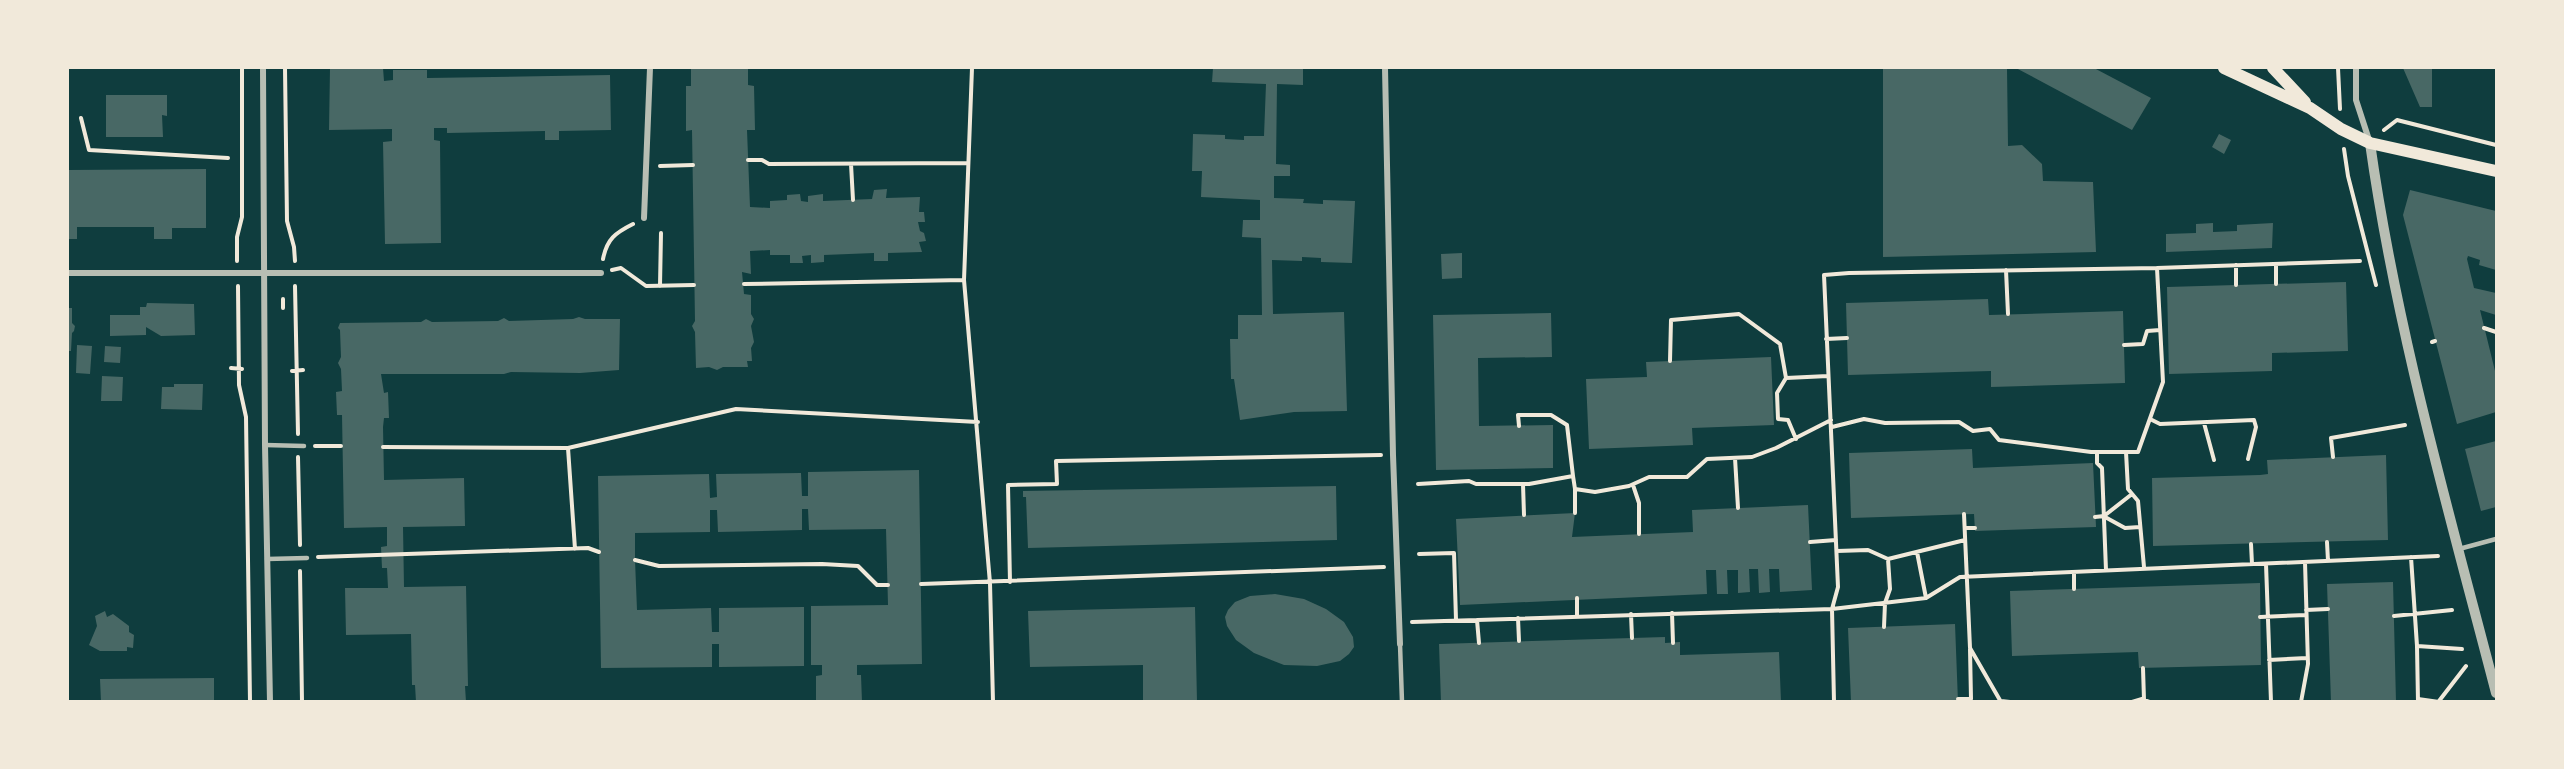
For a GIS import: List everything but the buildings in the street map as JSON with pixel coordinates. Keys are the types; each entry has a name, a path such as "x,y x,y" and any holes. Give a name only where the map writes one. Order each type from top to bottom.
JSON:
{"main road":[{"path":"2224,68 2310,108 2341,129 2370,143 2496,171"},
{"path":"2273,68 2310,108"}],"street":[{"path":"263,68 265,446 270,702"},
{"path":"644,218 650,68"},
{"path":"1385,68 1393,455 1400,644"},
{"path":"2356,68 2356,100 2370,143 2379,207 2390,260 2496,693"},
{"path":"68,273 601,273"}],"lane":[{"path":"265,446 304,446"},
{"path":"2459,549 2496,539"},
{"path":"267,559 307,558"},
{"path":"1400,644 1402,702"}],"path":[{"path":"237,264 237,237 242,212 242,68"},
{"path":"285,68 287,221 294,247 295,265"},
{"path":"972,68 964,280 978,422 990,583 993,702"},
{"path":"81,117 89,150 228,158"},
{"path":"2370,143 2397,120 2496,145"},
{"path":"748,160 762,160 769,164 968,163"},
{"path":"851,164 852,200"},
{"path":"646,166 693,165"},
{"path":"644,218 622,230 606,245 601,273 621,268 646,286 694,285"},
{"path":"660,286 661,233"},
{"path":"1834,702 1832,609 1838,587 1824,275 2360,261"},
{"path":"2276,264 2276,284"},
{"path":"2236,265 2236,285"},
{"path":"1832,427 1863,419 1885,423 1959,422 1973,431 1990,429 1999,440 2097,452 2138,452 2163,382 2157,268"},
{"path":"2006,270 2008,314"},
{"path":"238,280 240,393 246,417 250,702"},
{"path":"744,284 964,280"},
{"path":"295,283 302,702"},
{"path":"283,299 283,308"},
{"path":"1670,361 1671,320 1739,314 1780,344 1786,378 1777,393 1778,419 1788,420 1796,439"},
{"path":"2484,328 2496,332"},
{"path":"2124,345 2143,344 2147,331 2160,330"},
{"path":"1826,339 1847,338"},
{"path":"231,368 241,369"},
{"path":"1786,378 1828,376"},
{"path":"1772,389 1779,389"},
{"path":"383,447 568,448 736,409 978,422"},
{"path":"1519,426 1518,415 1551,415 1567,425 1575,489 1575,513"},
{"path":"2150,418 2160,424 2254,420 2256,427 2248,459"},
{"path":"1575,489 1595,492 1633,485 1649,477 1687,477 1707,459 1752,457 1796,439 1831,420"},
{"path":"2204,423 2214,460"},
{"path":"2333,457 2331,438 2405,425"},
{"path":"304,446 342,446"},
{"path":"568,448 575,549"},
{"path":"2097,452 2097,463 2102,468 2106,570"},
{"path":"2126,452 2128,489 2138,501 2144,567"},
{"path":"1010,582 1008,485 1057,484 1056,461 1393,455"},
{"path":"1735,458 1738,508"},
{"path":"1418,484 1469,481 1476,484 1523,484 1573,477"},
{"path":"1523,484 1524,515"},
{"path":"1633,485 1639,503 1639,534"},
{"path":"2095,517 2104,516 2132,494"},
{"path":"1958,699 1971,699 1964,514"},
{"path":"2104,516 2125,528 2140,527"},
{"path":"1965,528 1975,528"},
{"path":"1810,542 1836,540"},
{"path":"1837,551 1868,550 1888,559 1965,540"},
{"path":"2327,542 2328,561"},
{"path":"2251,544 2252,564"},
{"path":"307,558 588,548 599,552"},
{"path":"1917,552 1926,598"},
{"path":"1419,554 1454,553 1456,620"},
{"path":"1400,623 1832,609 1926,598 1960,577 1967,576 2438,556"},
{"path":"2411,557 2418,700 2439,701 2466,666"},
{"path":"1884,627 1885,603 1890,589 1888,559"},
{"path":"635,560 659,566 822,564 858,566 878,585 888,585"},
{"path":"2301,702 2307,658 2305,562"},
{"path":"2266,564 2271,702"},
{"path":"921,584 1397,567"},
{"path":"2074,572 2074,589"},
{"path":"1577,598 1577,616"},
{"path":"2260,617 2328,609"},
{"path":"2394,616 2452,610"},
{"path":"1672,613 1673,643"},
{"path":"1631,614 1632,639"},
{"path":"1518,618 1520,641"},
{"path":"1477,620 1479,643"},
{"path":"2417,646 2462,649"},
{"path":"1970,648 2001,701 2010,702"},
{"path":"2270,660 2307,658"},
{"path":"2143,668 2144,699"},
{"path":"2132,702 2144,699 2150,702"}]}
